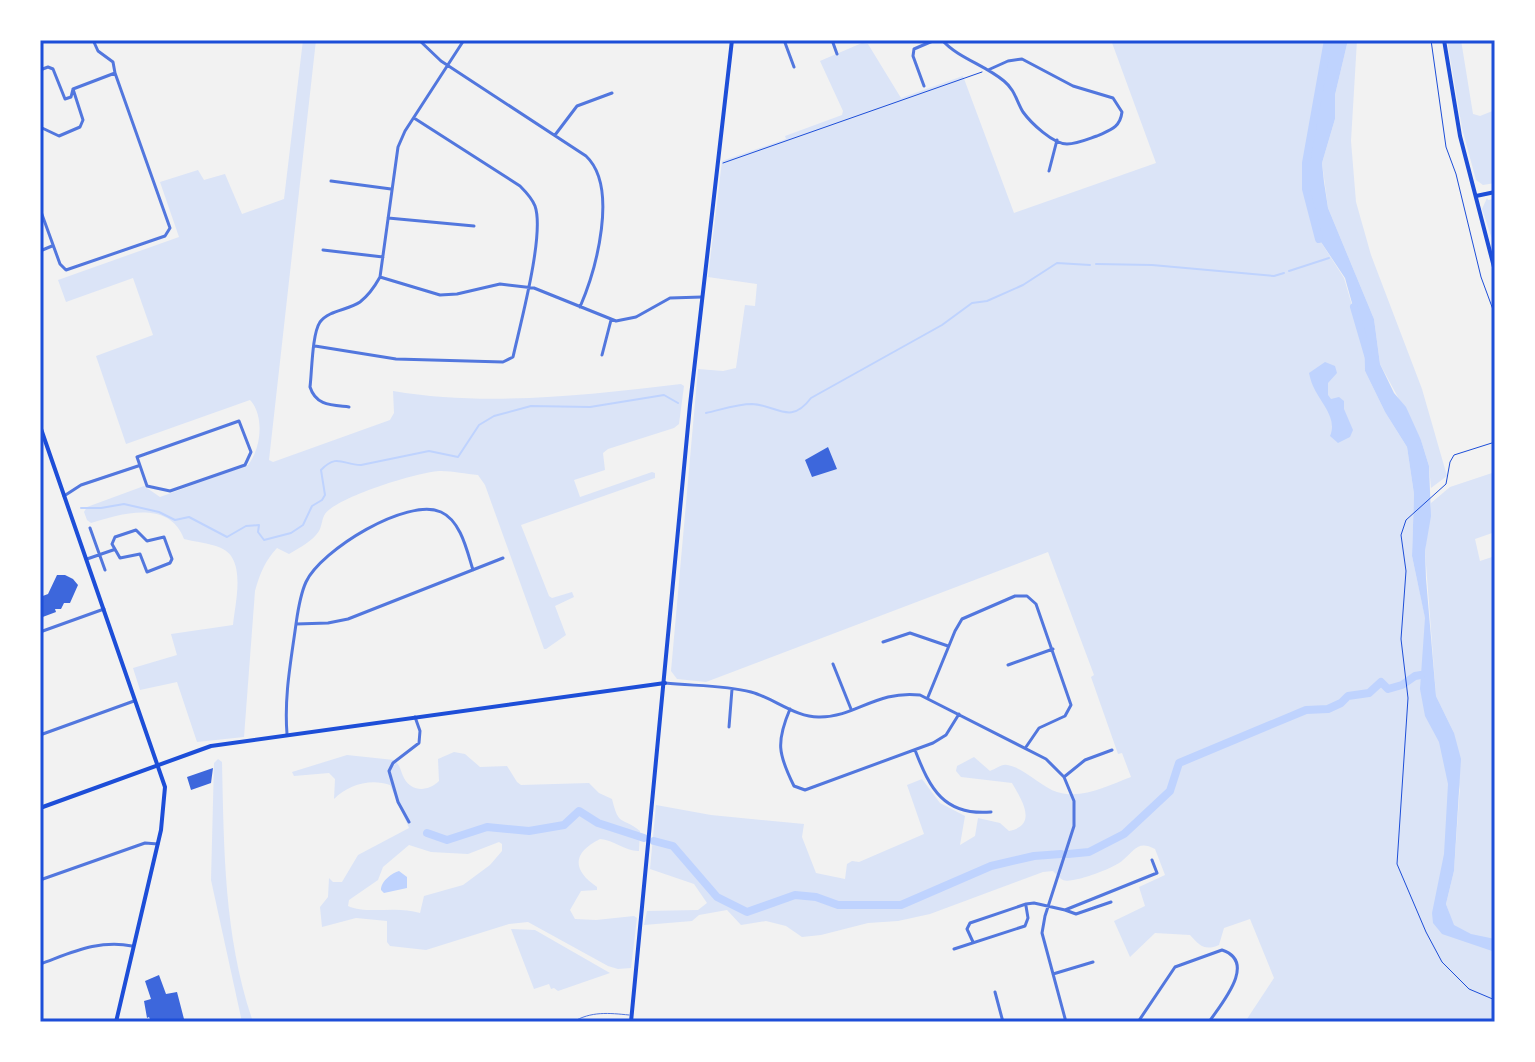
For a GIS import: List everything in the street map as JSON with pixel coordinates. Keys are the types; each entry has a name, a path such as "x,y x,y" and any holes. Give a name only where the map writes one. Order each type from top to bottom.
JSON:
{"main road":[{"path":"631,1022 702,297 732,40"},
{"path":"1444,40 1454,110 1495,271"},
{"path":"1476,196 1495,192"},
{"path":"40,426 159,764 166,798 116,1022"},
{"path":"40,808 211,746 665,683"}],"street":[{"path":"40,209 62,268 71,269 165,236 170,223 113,62 98,51 93,40"},
{"path":"419,40 448,66 590,159 602,183 603,198 595,264 580,307"},
{"path":"349,407 324,404 315,398 310,387 320,322 359,303 380,277 398,147 464,40"},
{"path":"539,41 546,40"},
{"path":"784,40 794,67"},
{"path":"832,40 837,54"},
{"path":"924,86 913,56 914,49 935,40"},
{"path":"942,40 1012,88 1031,122 1057,140 1066,144 1075,143 1103,133 1120,122 1122,112 1113,98 1073,86 1030,62 1015,60 988,70"},
{"path":"40,70 53,69 63,98 71,97 73,89"},
{"path":"73,89 115,73"},
{"path":"40,127 59,136 80,127 83,120 73,89"},
{"path":"555,135 577,106 612,93"},
{"path":"315,346 396,359 510,360 538,232 536,208 530,195 520,186 414,118"},
{"path":"1049,171 1057,140"},
{"path":"331,181 391,189"},
{"path":"388,218 474,226"},
{"path":"40,251 53,246"},
{"path":"323,250 383,257"},
{"path":"380,277 440,295 500,284 528,287 611,320 622,321 677,296 702,297"},
{"path":"602,355 611,320"},
{"path":"239,421 250,455 245,465 170,491 147,486 139,465 137,457 239,421"},
{"path":"64,496 95,479 139,465"},
{"path":"287,734 286,698 305,584 315,566 338,545 365,530 418,510 441,512 450,518 463,541 473,570"},
{"path":"90,528 105,570"},
{"path":"136,530 147,541 164,537 172,559 166,565 147,572 140,554 123,560 114,549 112,544 115,537 136,530"},
{"path":"87,559 114,549"},
{"path":"296,624 348,619 503,558"},
{"path":"928,697 962,619 1015,596 1027,596 1036,604 1071,705 1065,716 1039,728 1026,748"},
{"path":"40,632 104,609"},
{"path":"883,642 910,633 948,646"},
{"path":"1008,665 1053,649"},
{"path":"833,664 851,709"},
{"path":"665,683 732,689 760,695 790,709 820,717 887,695 903,693 928,697 1046,759 1064,777 1074,801 1074,826 1042,933 1066,1022"},
{"path":"729,727 732,689"},
{"path":"40,735 136,700"},
{"path":"790,709 780,733 782,758 796,788 808,790 915,750 946,735 959,714"},
{"path":"409,822 398,802 389,771 393,763 419,743 420,731 415,717"},
{"path":"915,750 929,783 939,796 968,812 991,812"},
{"path":"1064,777 1085,760 1112,750"},
{"path":"40,880 145,843 158,844"},
{"path":"1065,910 1157,873 1152,860"},
{"path":"973,942 968,925 1026,904 1076,914 1111,902"},
{"path":"954,949 1025,926 1028,918 1026,904"},
{"path":"40,964 88,946 110,942 134,946"},
{"path":"1138,1022 1175,967 1214,951 1229,952 1238,969 1236,981 1209,1022"},
{"path":"1053,974 1093,962"},
{"path":"995,992 1003,1022"}],"lane":[{"path":"573,1022 599,1013 632,1015"}],"path":[{"path":"1431,40 1446,147 1456,174 1481,277 1495,315"},
{"path":"717,164 988,70"},
{"path":"1495,442 1454,455 1448,481 1403,525 1400,540 1405,563 1401,639 1408,698 1398,867 1442,962 1469,989 1495,1000"}],"shaded area":[{"path":"303,40 316,40 269,460 273,462 390,420 394,413 393,391 501,399 681,384 684,386 679,424 608,449 603,453 605,470 574,480 580,497 652,472 655,478 521,525 549,596 552,598 572,592 574,597 555,606 566,635 546,649 485,485 478,475 441,471 416,475 361,493 333,507 325,514 313,538 289,554 277,548 261,573 255,591 244,737 197,742 177,682 140,690 133,668 177,655 171,634 233,625 238,582 234,562 221,548 184,539 177,526 156,514 130,514 91,523 84,512 87,507 144,486 160,497 248,465 260,432 258,415 250,400 126,444 96,356 153,335 133,278 66,302 58,280 179,237 160,182 198,170 204,180 225,174 242,214 284,199"},
{"path":"1111,40 1328,40 1313,140 1306,163 1319,239 1344,278 1364,346 1365,371 1407,447 1414,494 1412,556 1425,617 1435,705 1454,733 1436,696 1425,551 1431,503 1450,487 1495,472 1495,532 1475,539 1480,561 1495,556 1495,1022 1245,1022 1274,978 1250,919 1224,928 1219,945 1214,947 1203,946 1190,935 1155,933 1130,957 1114,921 1145,906 1139,887 1165,875 1155,849 1145,846 1137,847 1112,867 1084,878 1068,881 1053,871 1043,872 930,914 868,923 821,935 802,937 786,926 766,921 741,925 727,910 699,915 692,921 644,925 647,911 698,910 707,903 694,884 650,869 656,805 711,815 804,824 802,837 816,873 845,879 847,864 852,861 859,862 924,834 907,785 922,779 940,803 965,816 960,845 975,836 978,818 1000,823 1009,831 1018,828 1026,817 1020,796 1012,783 961,777 956,771 957,766 974,757 990,771 1003,765 1013,766 1051,789 1066,794 1095,790 1131,777 1122,753 1118,754 1091,677 1094,675 1048,552 706,682 677,679 671,671 698,369 723,371 736,368 745,305 755,306 757,284 708,277 722,161 842,115 843,111 820,61 862,43 868,44 901,98 963,76 1014,213 1156,163","holes":["1460,785 1454,871 1446,904 1450,915 1437,892"]},
{"path":"1348,40 1357,40 1351,141 1356,202 1371,255 1422,389 1447,476 1431,488 1429,466 1421,440 1380,364 1374,319 1328,208 1322,163 1335,119 1335,95"},
{"path":"1447,40 1461,40 1473,114 1480,116 1495,110 1495,183 1483,185 1476,180 1462,128"},
{"path":"1487,198 1495,199 1495,248 1482,209"},
{"path":"454,752 465,754 480,767 507,766 521,785 589,783 599,793 612,799 619,818 640,831 639,851 600,839 591,844 580,856 579,862 583,874 597,890 581,891 570,910 575,919 637,918 631,968 608,966 528,922 509,924 426,950 390,946 387,942 387,921 356,918 322,927 320,907 328,897 329,878 333,882 342,882 358,855 409,828 390,785 375,782 360,784 334,799 335,779 329,773 294,776 292,772 347,755 394,760 407,783 421,789 439,781 438,759","holes":["499,842 502,851 490,865 463,885 424,896 420,913 364,910 348,906 349,900 378,880 383,867 409,845 431,852 468,854"]},
{"path":"218,759 222,762 225,861 231,926 243,990 253,1022 242,1022 211,880 214,763"},
{"path":"511,929 535,930 610,973 558,991 551,989 549,984 534,989"}],"water":[{"path":"1328,40 1348,40 1335,95 1335,119 1322,163 1328,208 1374,319 1380,364 1394,393 1406,407 1429,466 1431,516 1425,551 1436,696 1454,733 1461,759 1454,871 1446,904 1454,925 1471,934 1495,939 1495,952 1442,934 1433,923 1432,913 1444,854 1448,784 1439,742 1425,716 1420,689 1425,618 1412,556 1414,494 1407,447 1365,371 1364,346 1345,278 1319,239 1306,189 1306,163 1313,140"},
{"path":"1325,362 1335,366 1337,373 1328,383 1328,395 1331,399 1339,397 1344,401 1353,430 1350,437 1338,443 1330,436 1330,416 1309,373"},
{"path":"399,871 407,877 407,888 384,893 381,890 383,884"}],"building":[{"path":"828,447 837,469 812,477 805,460"},
{"path":"57,575 65,575 78,585 70,603 64,603 61,609 40,618 40,597 48,594"},
{"path":"213,768 211,783 191,790 187,777"},
{"path":"159,975 166,994 177,992 184,1019 151,1022 147,1018 144,1001 151,999 145,981"}],"waterway":[{"path":"1319,239 1306,189 1306,163 1328,40"},
{"path":"1289,271 1329,258"},
{"path":"706,413 752,404 783,412 796,411 811,398 942,325 972,303 987,301 1023,285 1057,263 1090,265"},
{"path":"1096,264 1152,265 1274,276 1284,273"},
{"path":"1354,307 1368,355"},
{"path":"81,508 124,504 159,512 175,520 189,517 227,537 246,526 259,525 258,532 264,540 291,533 303,525 312,506 325,495 321,470 331,462 361,465 429,451 458,457 479,425 494,416 531,406 590,407 664,395 678,403"},
{"path":"1068,854 1089,852 1124,834 1170,791 1179,763 1306,710 1328,709 1348,696 1369,693 1381,682 1388,689 1421,675"},
{"path":"427,833 447,840 487,827 529,831 564,825 579,811 598,823 644,838"},
{"path":"654,841 673,846 717,897 747,912 795,895 816,897 838,905 901,905 991,866 1034,856 1061,854"}]}
